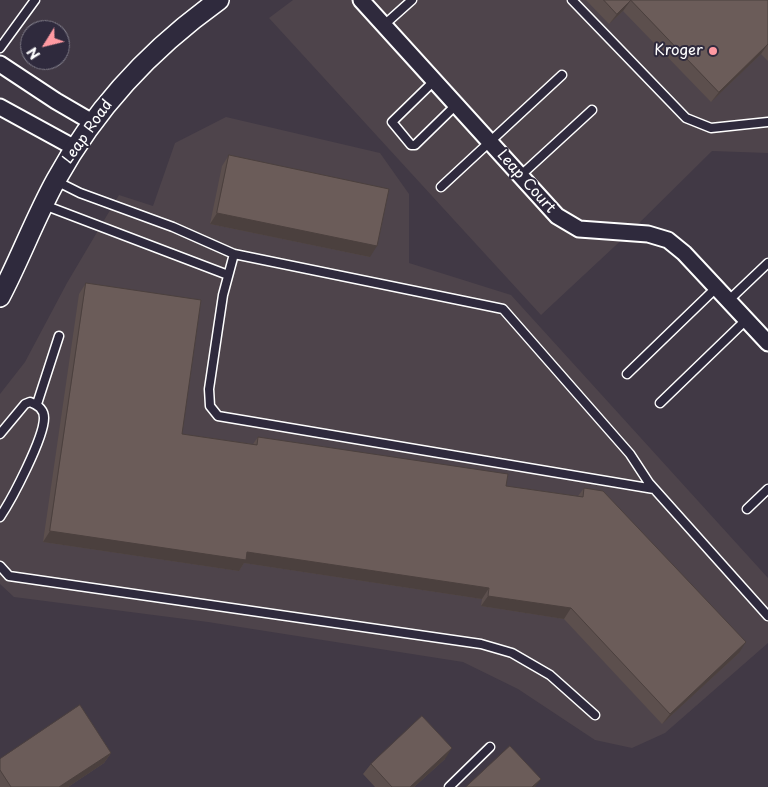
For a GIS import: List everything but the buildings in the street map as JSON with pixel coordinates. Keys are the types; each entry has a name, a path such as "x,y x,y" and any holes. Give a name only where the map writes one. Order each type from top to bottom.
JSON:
{"street":[{"name":"Leap Road","path":"0,297 56,181 92,122 114,95 164,43 219,0"},
{"name":"Leap Court","path":"361,0 557,216 579,229 648,234 668,240 684,253 746,320 766,336"},
{"path":"0,64 92,122"},
{"path":"0,107 75,148"}],"lane":[{"path":"0,48 35,0"},
{"path":"384,25 412,0"},
{"path":"572,0 686,118 712,128 768,122"},
{"path":"440,187 562,75"},
{"path":"434,80 392,122 411,145 415,145 456,105"},
{"path":"520,176 592,110"},
{"path":"56,181 80,193 173,227 234,254 503,309 630,454 654,489 768,616"},
{"path":"44,206 228,275"},
{"path":"234,254 222,295 209,389 210,406 218,416 654,489"},
{"path":"728,301 768,263"},
{"path":"627,374 716,288"},
{"path":"660,403 746,320"},
{"path":"37,404 59,336"},
{"path":"0,434 24,404 30,402 37,404 42,410 44,418 40,439 0,517"},
{"path":"747,509 768,489"},
{"path":"0,566 9,576 481,644 512,653 550,675 595,714"},
{"path":"449,787 490,747"}],"shaded area":[{"path":"293,0 768,0 768,153 712,151 629,233 541,315 269,18"},
{"path":"226,117 380,153 409,194 409,263 511,295 768,578 768,643 665,733 632,748 595,740 518,689 463,662 208,622 14,597 0,584 0,394 25,362 67,283 119,195 153,206 175,143"}],"place":[{"name":"Kroger","path":"713,51"}]}
